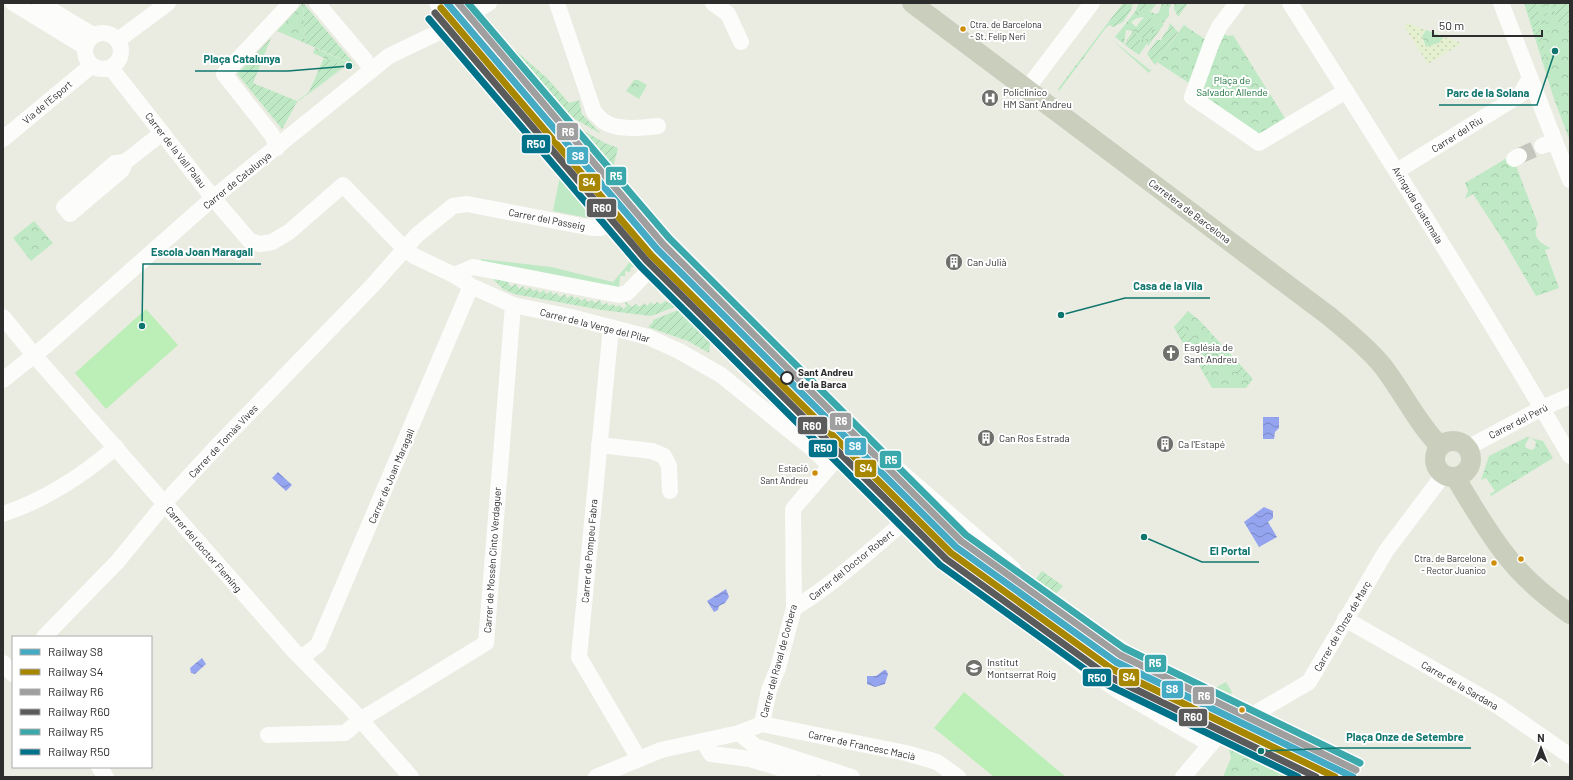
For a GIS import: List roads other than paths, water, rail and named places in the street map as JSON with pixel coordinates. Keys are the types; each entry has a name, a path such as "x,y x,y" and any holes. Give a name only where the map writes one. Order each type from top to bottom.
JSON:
{"main road":[{"name":"Carretera de Barcelona","path":"912,3 1320,309 1363,345 1381,364 1440,446"},
{"path":"1449,475 1460,476 1468,468 1471,458 1467,448 1462,444 1452,441 1440,446 1436,460 1437,466 1449,475 1505,554 1531,583 1570,614"}],"street":[{"path":"13,3 88,41 108,33 118,40 120,45 121,55 116,64 111,68 101,70 91,66 85,57 88,41"},
{"path":"40,3 88,41"},
{"path":"118,40 168,3"},
{"path":"277,148 272,134 224,74 291,3"},
{"path":"317,3 365,60 371,70"},
{"path":"436,3 454,23"},
{"name":"Carrer de Catalunya","path":"3,380 34,355 213,198 277,148 389,56 454,23 489,3"},
{"path":"557,3 594,112 604,122 624,127 636,128 658,126"},
{"path":"713,3 728,14 741,42"},
{"path":"1026,90 1092,3"},
{"path":"1237,3 1219,28 1212,42 1192,96 1259,143 1346,91"},
{"name":"Avinguda Guatemala","path":"1290,3 1397,171 1570,456"},
{"path":"1501,3 1530,78 1549,143 1570,180"},
{"name":"Via de l'Esport","path":"3,139 91,66"},
{"name":"Carrer de la Vall Palau","path":"111,68 213,198 250,241 260,244 272,242 289,232 343,185"},
{"name":"Carrer del Riu","path":"1397,171 1520,95 1530,78"},
{"path":"125,162 162,133"},
{"name":"Carrer de la Verge del Pilar","path":"343,185 414,256 454,276 470,286 513,305 611,327 648,337 673,348 721,375 815,451 830,466"},
{"name":"Carrer del Passeig","path":"406,249 422,231 453,206 467,204 592,228 601,228 614,217 660,258 648,273 626,293 619,295 472,267 454,276"},
{"name":"Carrer de Tomàs Vives","path":"45,636 118,561 165,504 219,444 406,249"},
{"name":"Carrer de Joan Maragall","path":"301,658 318,645 470,286"},
{"name":"Carrer de Mossèn Cinto Verdaguer","path":"268,735 345,733 360,720 486,643 513,305"},
{"name":"Carrer del doctor Fleming","path":"3,317 34,355 301,658 360,720 411,777"},
{"name":"Carrer de Pompeu Fabra","path":"611,327 579,657 639,759"},
{"name":"Carrer del Perú","path":"1467,448 1542,408 1570,396"},
{"name":"Carrer del Raval de Corbera","path":"596,777 670,748 739,733 762,724 769,690 778,668 794,608 793,509 830,466 845,453 845,448 858,435 927,496"},
{"path":"599,445 652,451 664,456 669,466 670,491"},
{"path":"3,514 38,500 74,480 116,448"},
{"path":"845,453 903,508 906,520 919,534 967,576 1092,673 1164,718 1210,744"},
{"name":"Carrer de l'Onze de Març","path":"1183,777 1222,731 1309,682 1386,551 1449,475"},
{"path":"927,496 1013,569 1007,577 1055,616 1069,615 1181,689 1242,720"},
{"name":"Carrer del Doctor Robert","path":"794,608 810,599 906,520 927,496"},
{"name":"Carrer del Raval de Corbera","path":"795,591 801,597 810,599"},
{"name":"Carrer de la Sardana","path":"1345,619 1498,706 1570,756"},
{"path":"1164,718 1181,689"},
{"name":"Carrer de Francesc Macià","path":"762,724 906,753 937,762 958,777"},
{"path":"739,733 755,746 852,777"},
{"path":"703,741 711,754 750,759 809,777"},
{"path":"100,768 106,777"}],"water":[{"path":"1263,417 1279,417 1279,428 1275,432 1274,439 1263,439"},
{"path":"278,472 292,485 286,491 272,478"},
{"path":"1264,507 1273,511 1273,518 1268,522 1277,537 1259,547 1244,522"},
{"path":"726,589 729,597 725,603 719,606 718,610 714,612 707,601"},
{"path":"202,658 206,664 195,674 191,673 190,668"},
{"path":"886,670 888,674 885,684 875,687 867,684 867,676 876,676"}],"tunnel":[{"path":"1519,156 1542,146"}],"rail line":[{"name":"S8","path":"447,3 657,249 956,547 1116,662 1353,777"},
{"name":"R6","path":"458,3 663,244 961,541 1120,655 1356,770"},
{"name":"R5","path":"468,3 669,238 966,535 1124,648 1360,763"},
{"name":"S4","path":"441,8 651,255 951,553 1112,669 1335,777"},
{"name":"R60","path":"435,13 646,260 946,559 1108,676 1316,777"},
{"name":"R50","path":"429,19 640,266 940,565 1104,683 1298,777"}],"place":[{"name":"Ctra. de Barcelona - St. Felip Neri","path":"963,29"},
{"name":"Parc de la Solana","path":"1555,51"},
{"name":"Plaça Catalunya","path":"349,66"},
{"name":"Policlínico HM Sant Andreu","path":"990,98"},
{"name":"Can Julià","path":"954,262"},
{"name":"Casa de la Vila","path":"1061,315"},
{"name":"Escola Joan Maragall","path":"142,326"},
{"name":"Església de Sant Andreu","path":"1171,353"},
{"name":"Sant Andreu de la Barca","path":"787,378"},
{"name":"Can Ros Estrada","path":"986,438"},
{"name":"Ca l'Estapé","path":"1165,444"},
{"name":"Estació Sant Andreu","path":"815,473"},
{"name":"El Portal","path":"1144,537"},
{"name":"Ctra. de Barcelona - Rector Juanico","path":"1494,563"},
{"name":"Institut Montserrat Roig","path":"974,668"},
{"name":"Plaça Onze de Setembre","path":"1261,751"}],"park label":[{"name":"Plaça de Salvador Allende","path":"1232,86"}]}
